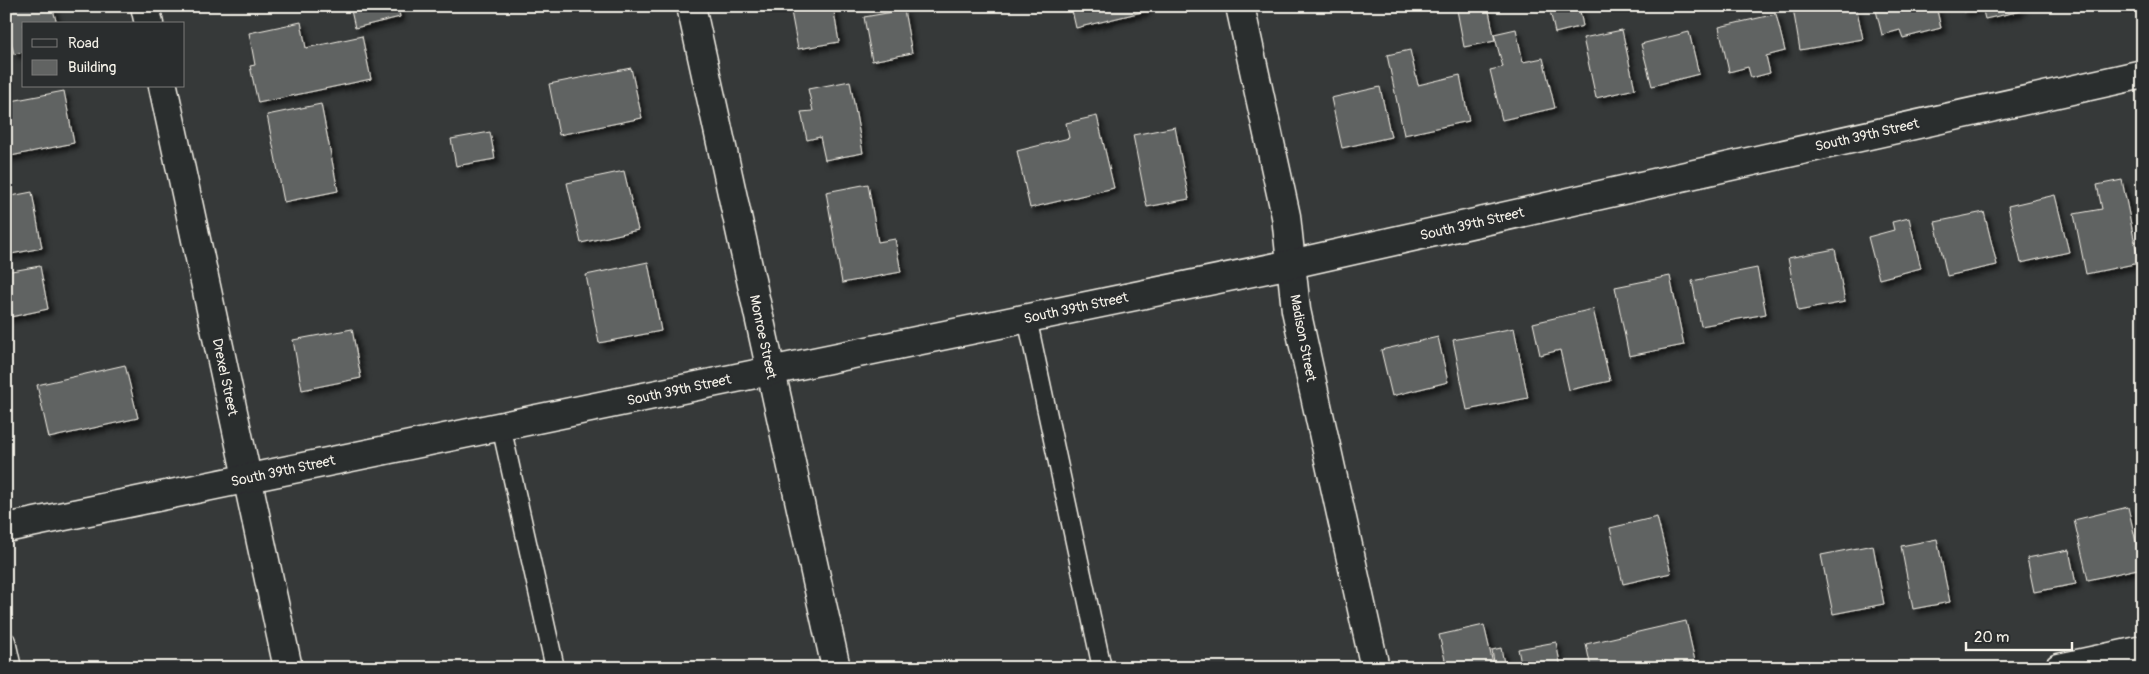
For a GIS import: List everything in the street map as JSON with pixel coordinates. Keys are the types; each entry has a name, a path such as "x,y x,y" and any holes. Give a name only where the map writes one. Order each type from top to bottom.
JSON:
{"street":[{"path":"145,6 149,22"},
{"name":"Monroe Street","path":"691,6 836,668"},
{"name":"Madison Street","path":"1240,6 1286,216 1296,310 1375,668"},
{"name":"South 39th Street","path":"6,528 1291,264 2143,74"},
{"name":"Drexel Street","path":"162,88 288,668"},
{"path":"2059,668 2143,650"}],"lane":[{"path":"1027,318 1102,668"},
{"path":"501,426 556,668"},
{"path":"6,640 12,668"}],"building":[{"path":"6,6 52,6 56,22 22,22 22,52 14,54 6,22"},
{"path":"350,6 398,6 400,17 355,28"},
{"path":"790,6 833,6 839,42 798,49"},
{"path":"1071,6 1145,6 1146,11 1076,28"},
{"path":"1488,6 1495,41 1464,47 1457,10"},
{"path":"1549,6 1579,6 1583,26 1555,33"},
{"path":"1803,6 1856,6 1863,39 1800,50 1793,8"},
{"path":"1875,6 1936,6 1941,28 1903,38 1900,30 1882,35"},
{"path":"1962,6 2020,6 2021,11 1985,19 1982,7 1963,12"},
{"path":"904,10 912,53 872,61 864,17"},
{"path":"1776,14 1785,51 1766,56 1770,73 1751,78 1748,67 1729,72 1719,27"},
{"path":"301,22 306,48 362,36 371,79 258,103 250,66 255,65 249,33"},
{"path":"1516,29 1523,62 1543,58 1555,108 1502,120 1490,70 1503,67 1494,34"},
{"path":"1622,30 1635,89 1596,98 1583,38"},
{"path":"1689,32 1699,74 1652,86 1641,44"},
{"path":"1410,50 1418,85 1460,75 1469,121 1404,135 1387,55"},
{"path":"631,68 642,118 559,135 549,84"},
{"path":"850,81 863,153 825,160 820,137 807,140 801,112 813,111 808,89"},
{"path":"1380,87 1391,137 1342,148 1331,98"},
{"path":"64,91 74,143 6,157 6,102"},
{"path":"321,104 338,191 284,202 267,115"},
{"path":"1097,116 1114,188 1030,208 1017,151 1069,138 1066,123"},
{"path":"1175,127 1189,199 1147,207 1133,135"},
{"path":"490,132 495,159 456,166 451,139"},
{"path":"624,171 638,230 581,243 567,183"},
{"path":"2122,180 2139,263 2086,274 2074,214 2102,209 2097,185"},
{"path":"868,184 878,242 895,239 901,272 842,283 826,192"},
{"path":"32,192 42,248 6,255 6,197"},
{"path":"2055,195 2069,252 2021,263 2008,206"},
{"path":"1984,212 1997,265 1947,276 1935,222"},
{"path":"1909,218 1921,268 1879,279 1868,237 1894,230 1892,222"},
{"path":"1835,249 1845,302 1798,311 1788,258"},
{"path":"648,262 661,331 599,343 586,275"},
{"path":"40,266 48,309 6,318 6,272"},
{"path":"1757,268 1766,314 1701,326 1692,281"},
{"path":"1670,276 1684,345 1629,356 1615,287"},
{"path":"1593,309 1610,381 1569,390 1560,350 1540,355 1533,323"},
{"path":"1514,328 1528,398 1467,410 1453,340"},
{"path":"352,329 361,378 302,390 293,340"},
{"path":"1438,337 1448,382 1392,396 1381,350"},
{"path":"125,365 138,418 49,438 37,385"},
{"path":"2128,507 2142,568 2088,580 2074,520"},
{"path":"1657,517 1671,573 1623,584 1610,528"},
{"path":"1937,539 1950,602 1913,609 1901,546"},
{"path":"1873,545 1884,604 1833,614 1821,555"},
{"path":"2069,550 2076,584 2034,592 2027,558"},
{"path":"1686,621 1695,661 1664,668 1591,668 1586,644"},
{"path":"1484,625 1494,668 1447,668 1439,635"},
{"path":"1556,642 1561,668 1522,668 1518,649"},
{"path":"1501,648 1505,668 1495,668 1492,650"}]}
